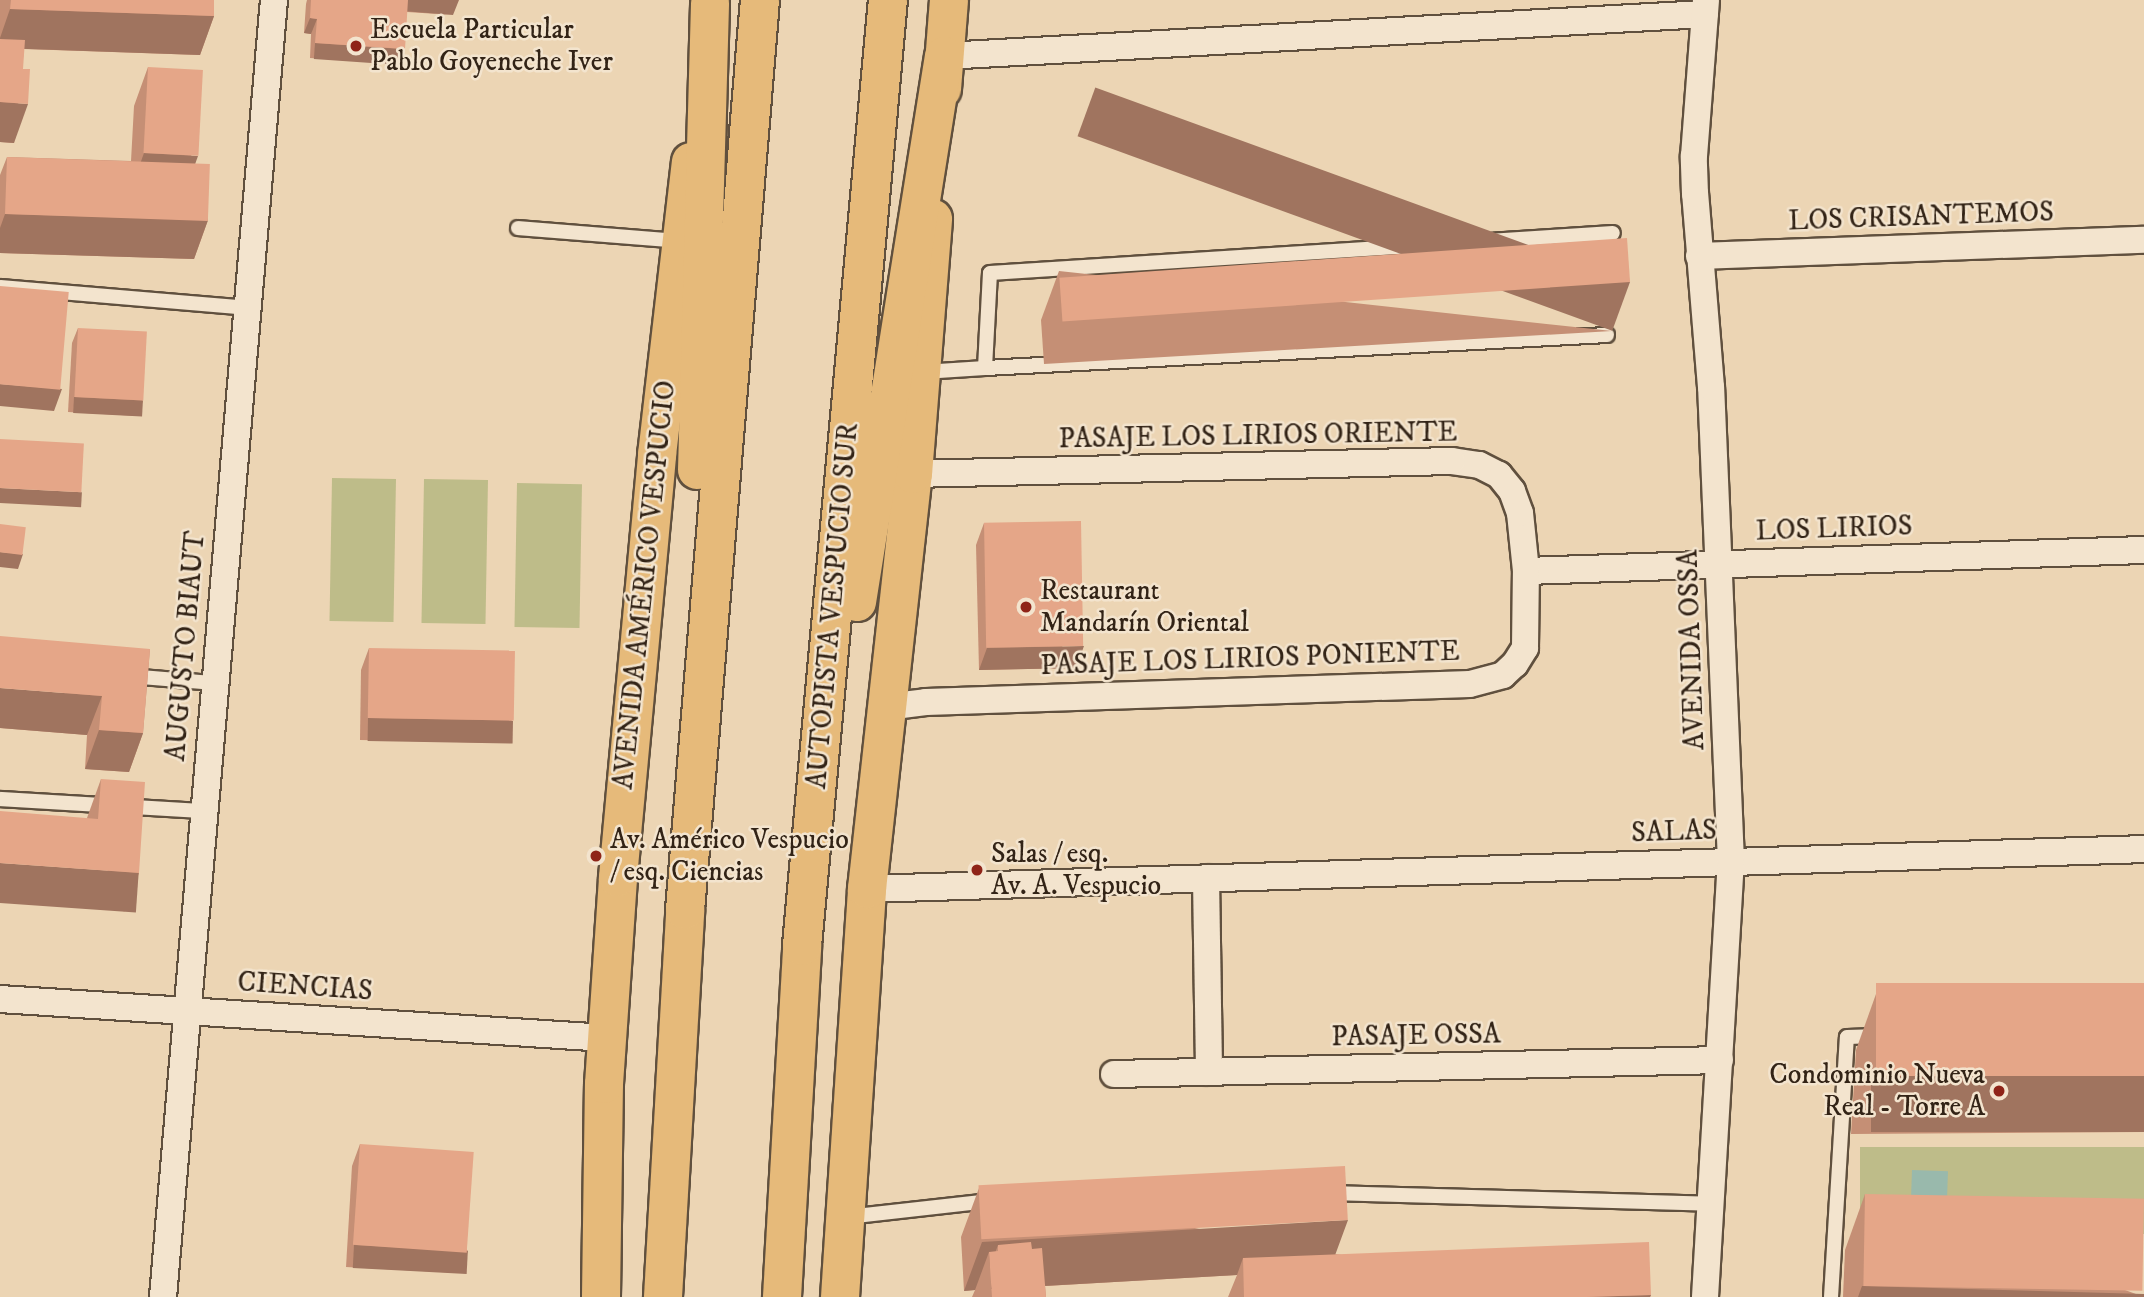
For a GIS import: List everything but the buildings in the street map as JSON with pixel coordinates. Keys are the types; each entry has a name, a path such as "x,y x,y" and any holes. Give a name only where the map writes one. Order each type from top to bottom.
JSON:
{"main road":[{"path":"663,1297 685,910 760,0"},
{"name":"AUTOPISTA VESPUCIO SUR","path":"782,1297 802,946 888,0"},
{"path":"840,1297 867,889 913,474 949,0"},
{"path":"685,910 710,2"},
{"name":"AVENIDA AMÉRICO VESPUCIO","path":"601,1297 607,1038 632,705 710,2"},
{"path":"802,946 944,56"}],"street":[{"name":"AUGUSTO BIAUT","path":"163,1297 274,0"},
{"path":"944,56 1706,7"},
{"name":"AVENIDA OSSA","path":"1704,1297 1712,1204 1731,862 1711,387 1699,256 1695,156 1706,7"},
{"name":"LOS CRISANTEMOS","path":"1699,256 2144,240"},
{"name":"PASAJE LOS LIRIOS ORIENTE","path":"913,474 1452,461 1479,465 1499,475 1512,491 1520,513 1525,571"},
{"name":"LOS LIRIOS","path":"1525,571 2144,550"},
{"name":"PASAJE LOS LIRIOS PONIENTE","path":"886,707 926,702 1487,681 1503,675 1515,664 1525,648 1525,571"},
{"name":"SALAS","path":"867,889 2144,849"},
{"path":"1206,878 1209,1072"},
{"name":"CIENCIAS","path":"0,999 607,1038"},
{"name":"PASAJE OSSA","path":"1114,1074 1720,1060"}],"lane":[{"path":"518,228 682,241"},
{"path":"985,369 990,273 1613,233"},
{"path":"0,286 248,307"},
{"path":"921,372 1607,335"},
{"path":"120,675 214,683"},
{"path":"0,799 203,811"},
{"path":"1831,1297 1847,1037 1888,1035"},
{"path":"1309,1192 1712,1204"},
{"path":"844,1217 1002,1199"}],"shaded area":[{"path":"332,478 396,479 393,622 330,621"},
{"path":"424,479 488,480 485,624 421,623"},
{"path":"517,483 582,484 579,628 514,627"},
{"path":"1860,1147 2144,1147 2144,1234 1860,1234"},
{"path":"1912,1170 1948,1171 1946,1217 1910,1216"}],"place":[{"name":"Escuela Particular Pablo Goyeneche Iver","path":"356,46"},
{"name":"Restaurant Mandarín Oriental","path":"1026,607"},
{"name":"Av. Américo Vespucio / esq. Ciencias","path":"596,856"},
{"name":"Salas / esq. Av. A. Vespucio","path":"977,870"},
{"name":"Condominio Nueva Real - Torre A","path":"1999,1091"}]}
